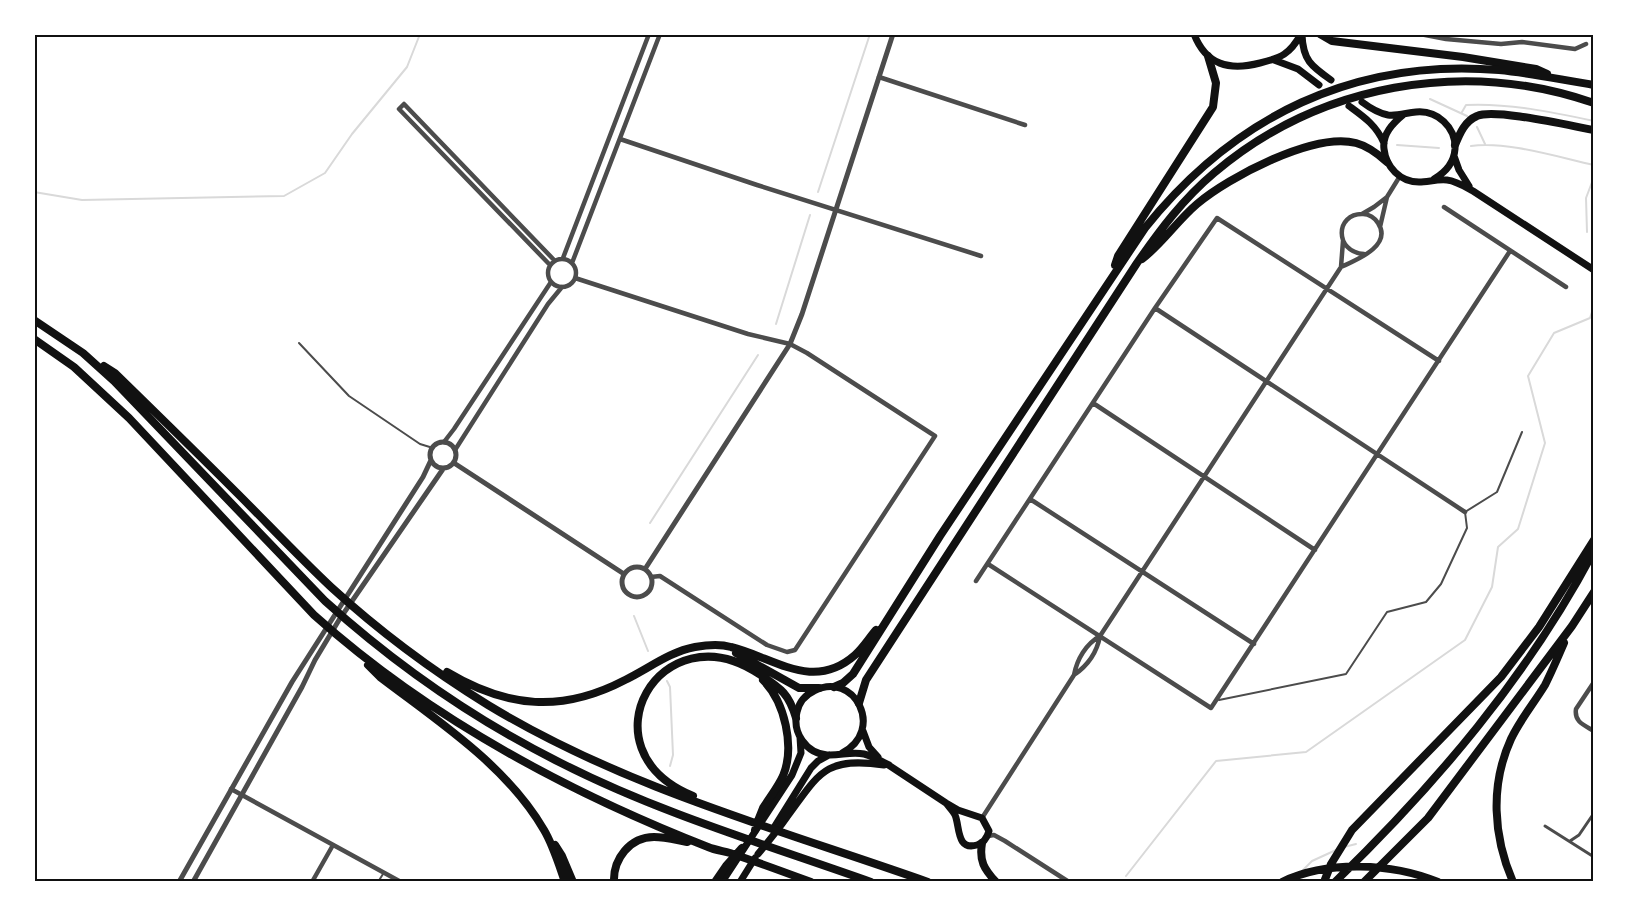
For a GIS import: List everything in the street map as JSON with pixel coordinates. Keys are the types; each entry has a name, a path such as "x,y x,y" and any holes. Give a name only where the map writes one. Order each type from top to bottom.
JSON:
{"highway":[{"path":"1320,34 1332,41 1463,57 1536,69 1558,79"},
{"path":"1113,274 1118,256 1213,107 1216,83 1208,56"},
{"path":"834,687 853,674 903,594 1145,228 1182,185 1232,142 1287,109 1331,90 1389,75 1443,69 1499,70 1593,85"},
{"path":"859,703 860,693 866,680 1137,262 1173,215 1213,174 1256,142 1300,118 1359,94 1426,83 1466,81 1540,89 1593,103"},
{"path":"1455,145 1467,122 1479,114 1496,112 1593,129"},
{"path":"1137,262 1151,252 1181,218 1208,196 1237,176 1272,160 1303,149 1340,142 1356,143 1367,147 1387,162"},
{"path":"34,320 115,374 362,614 486,704 575,753 625,775 928,882"},
{"path":"34,339 74,367 109,398 314,615 380,677 477,752 511,785 532,811 562,856 573,882"},
{"path":"83,353 160,426 253,528 325,601 354,627 430,685 497,729 561,764 722,830 871,882"},
{"path":"1324,882 1331,864 1352,830 1502,677 1539,627 1593,540"},
{"path":"1335,882 1385,834 1455,756 1548,630 1593,551"},
{"path":"1364,882 1428,818 1572,626 1593,592"},
{"path":"405,647 469,685 499,697 549,702 579,699 602,691 670,655 694,647 729,646 784,668 822,672 839,666 856,655 903,594"},
{"path":"1513,882 1501,848 1498,828 1498,780 1511,738 1544,685 1572,626"},
{"path":"344,642 420,698 474,734 546,775 611,806 711,848 812,882"},
{"path":"710,646 737,653 799,688 819,688"},
{"path":"735,815 678,790 658,776 646,760 639,742 638,724 640,704 649,686 663,672 680,661 717,656 750,667 782,689 788,696 796,718"},
{"path":"750,667 766,682 775,695 782,711 788,746 788,761 783,777 762,810 755,830"},
{"path":"546,832 565,882"},
{"path":"614,882 614,871 619,856 631,844 652,837 673,839 711,848"},
{"path":"982,843 981,861 996,882"},
{"path":"715,882 742,848"},
{"path":"1282,882 1293,876 1342,867 1388,867 1420,874 1438,882"}],"main road":[{"path":"1194,35 1199,47 1208,56 1229,67 1250,66 1274,60 1293,47 1301,34"},
{"path":"1301,34 1307,61 1331,80"},
{"path":"1274,60 1298,69 1319,85"},
{"path":"1362,102 1389,115 1424,111 1442,119 1452,134 1455,145 1454,155 1450,165 1432,180"},
{"path":"1349,106 1379,132 1384,143 1387,162 1400,176 1414,182 1432,180 1457,182 1593,270"},
{"path":"1384,143 1386,134 1394,122 1404,114"},
{"path":"1454,155 1458,170 1473,191"},
{"path":"722,882 799,762 800,737 796,718 803,699 819,688 834,687 848,692 859,703 864,716 863,730 855,744 842,753"},
{"path":"863,730 874,754 946,803 982,818 988,826 988,836 982,843 966,844 959,837 954,813 946,803"},
{"path":"800,737 812,750 829,755"},
{"path":"740,882 818,760 842,753 864,754 889,765"},
{"path":"758,854 787,818 806,789 822,772 853,762 889,765"},
{"path":"958,827 962,819 971,815"}],"street":[{"path":"564,258 649,34"},
{"path":"572,263 660,34"},
{"path":"645,569 790,344 802,314 893,34"},
{"path":"1420,34 1446,39 1501,44 1522,42 1575,49 1586,44"},
{"path":"879,77 1025,125"},
{"path":"550,265 399,109 404,104 555,261"},
{"path":"620,139 981,256"},
{"path":"1380,227 1387,197 1400,176"},
{"path":"1341,267 1342,228 1345,222 1355,214 1374,207 1387,197"},
{"path":"1444,207 1566,287"},
{"path":"1074,675 1084,669 1098,646 1100,636 1341,267 1376,248 1380,242 1382,236 1380,227 1374,218 1362,213"},
{"path":"976,581 1155,308 1217,218 1438,361"},
{"path":"1343,241 1351,250 1364,254"},
{"path":"988,564 1211,708 1510,251"},
{"path":"562,287 551,282 548,276 550,265 564,258"},
{"path":"455,450 548,304 562,287 570,285 575,278 576,272 572,263 564,258"},
{"path":"575,278 748,334 790,344 935,436 795,650 779,651 767,645 660,576 651,577"},
{"path":"179,882 292,682 423,477 431,460 432,448 444,442 454,429 551,282"},
{"path":"1155,308 1465,512"},
{"path":"1093,403 1315,549"},
{"path":"192,882 339,620 443,469 454,463 457,454 452,446 444,442"},
{"path":"431,460 443,469"},
{"path":"454,463 624,574"},
{"path":"1030,499 1254,644"},
{"path":"636,567 645,569 651,577 650,591 641,597 627,593 622,579 624,574 636,567"},
{"path":"982,818 1074,675 1076,664 1091,642 1100,636"},
{"path":"1593,682 1575,714 1580,722 1593,731"},
{"path":"231,789 401,882"},
{"path":"1570,842 1579,835 1593,813"},
{"path":"1545,826 1593,857"},
{"path":"988,836 994,835 1005,841 1069,882"},
{"path":"312,882 333,845"}],"lane":[{"path":"298,343 349,396 420,444 432,448"},
{"path":"1216,701 1346,675 1387,612 1426,602 1441,584 1467,528 1465,512 1497,492 1522,432"},
{"path":"378,882 384,872"}],"waterway":[{"path":"34,192 82,200 284,196 325,173 352,134 407,67 420,34"},
{"path":"818,192 870,34"},
{"path":"1430,99 1467,116"},
{"path":"1462,112 1466,105 1498,105 1546,111 1594,121"},
{"path":"1477,127 1485,144"},
{"path":"1397,145 1439,148"},
{"path":"1471,146 1516,148 1594,165"},
{"path":"1587,232 1586,198 1594,177"},
{"path":"776,324 810,215"},
{"path":"1126,876 1216,761 1306,752 1465,640 1492,587 1498,547 1518,529 1545,443 1528,376 1554,333 1590,318 1594,306"},
{"path":"650,523 758,355"},
{"path":"634,616 648,651"},
{"path":"667,681 670,687 673,755 670,766"},
{"path":"1344,847 1356,844"},
{"path":"1301,872 1312,861 1336,850"}]}
